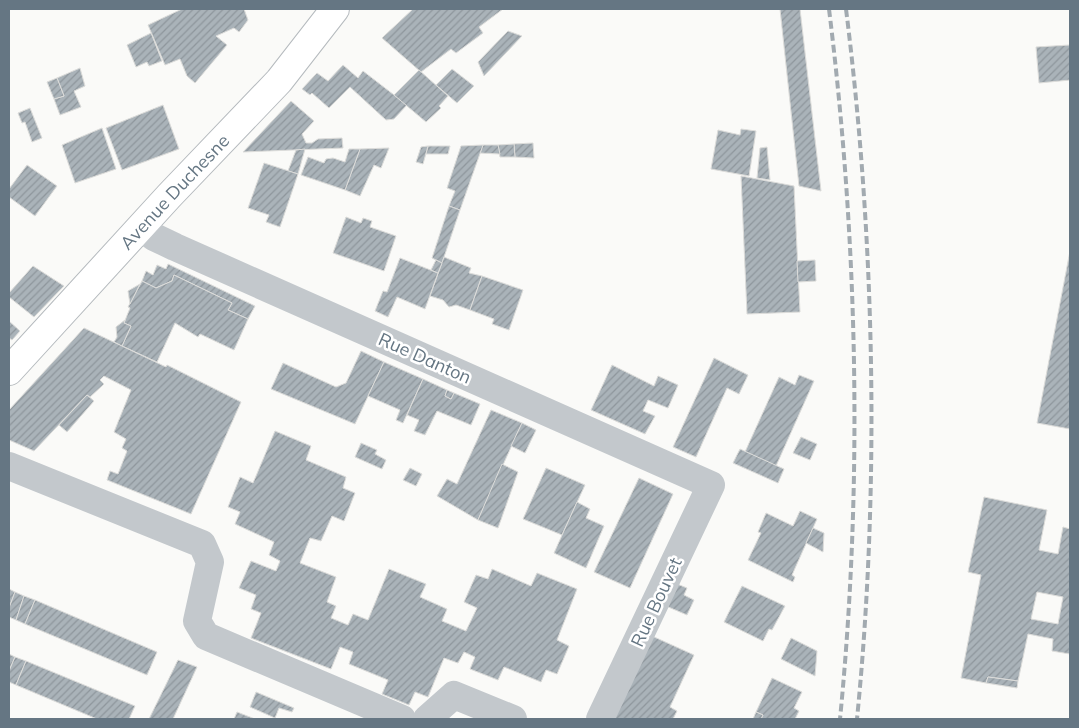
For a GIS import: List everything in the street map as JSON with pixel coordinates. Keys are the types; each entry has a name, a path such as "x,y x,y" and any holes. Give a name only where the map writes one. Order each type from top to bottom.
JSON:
{"main road":[{"name":"Avenue Duchesne","path":"9,371 279,80 335,9"}],"street":[{"name":"Rue Danton","path":"142,228 154,237 711,485"},
{"path":"9,466 202,544 210,562 197,621 206,636 402,719"},
{"name":"Rue Bouvet","path":"600,719 711,485"},
{"path":"426,719 454,695 512,719"}],"building":[{"path":"182,9 244,9 248,20 239,32 234,28 216,36 227,45 195,83 187,76 180,59 165,65 148,25"},
{"path":"413,9 503,9 479,27 483,33 456,53 451,49 421,72 382,38"},
{"path":"780,9 800,9 821,191 799,186"},
{"path":"508,31 522,36 484,76 478,62"},
{"path":"151,33 162,61 149,66 147,62 136,67 127,45"},
{"path":"1070,45 1070,80 1039,83 1036,47"},
{"path":"343,65 358,78 363,71 407,105 394,119 386,120 350,87 329,108 312,93 310,95 302,89 317,73 328,81"},
{"path":"80,68 85,86 74,91 81,107 60,115 54,99 64,96 57,78"},
{"path":"452,69 474,86 457,103 436,85"},
{"path":"419,70 448,96 439,106 441,108 426,122 394,95"},
{"path":"57,78 64,96 54,99 47,82"},
{"path":"291,101 314,121 302,134 306,143 312,143 318,139 342,138 343,148 243,152"},
{"path":"163,105 179,149 122,170 106,128"},
{"path":"30,108 42,138 32,142 25,122 22,123 18,113"},
{"path":"102,128 116,169 75,183 62,145"},
{"path":"741,129 756,131 749,176 711,169 718,130 740,135"},
{"path":"533,143 534,158 515,157 514,144"},
{"path":"514,144 515,157 500,157 498,145"},
{"path":"483,145 498,145 500,154 480,153"},
{"path":"483,145 460,210 449,206 455,191 447,188 461,146"},
{"path":"428,146 450,146 448,154 426,154"},
{"path":"428,146 423,164 416,162 421,147"},
{"path":"767,147 770,180 757,178 760,148"},
{"path":"389,148 381,168 374,165 360,196 345,190 360,149"},
{"path":"305,149 298,174 288,171 296,150"},
{"path":"349,149 360,149 345,190 301,175 308,157 324,163 326,159 333,158 345,162"},
{"path":"264,163 298,174 280,227 266,222 269,215 248,208"},
{"path":"27,165 57,186 35,216 9,197 9,189"},
{"path":"741,176 794,186 800,312 747,314"},
{"path":"449,206 460,210 442,263 432,258"},
{"path":"346,217 361,223 363,218 372,221 370,227 396,236 384,271 333,253"},
{"path":"1070,251 1070,429 1037,423"},
{"path":"444,257 471,268 469,273 482,276 470,310 456,305 449,307 443,300 430,296"},
{"path":"400,258 438,273 425,309 397,297 388,317 375,311 383,291 387,292"},
{"path":"436,260 442,263 438,273 431,270"},
{"path":"815,260 816,281 798,282 797,261"},
{"path":"168,264 255,306 248,319 228,310 232,303 174,275 172,281 156,288 142,281 146,271 153,275 157,265 166,269"},
{"path":"33,266 64,286 34,317 9,297 9,293"},
{"path":"174,275 232,303 228,310 248,319 234,350 200,334 198,337 175,323 157,362 122,346 131,326 124,323 130,308 128,307 142,281 156,288 172,281"},
{"path":"482,276 523,290 509,330 492,324 494,319 470,310"},
{"path":"140,284 130,304 128,291"},
{"path":"125,320 124,323 131,326 122,346 114,342 117,337 116,327"},
{"path":"9,321 20,331 12,340 9,338"},
{"path":"84,328 166,367 167,365 241,402 191,514 107,480 110,471 118,474 127,451 122,448 126,439 114,432 131,390 104,376 100,380 104,384 90,397 87,395 34,451 9,440 9,410"},
{"path":"361,351 384,362 355,424 271,389 283,363 336,387 346,383"},
{"path":"714,358 748,375 739,394 727,388 696,457 673,447"},
{"path":"384,362 423,379 403,423 396,420 400,410 368,396"},
{"path":"612,365 654,386 658,376 678,385 668,408 648,400 643,411 655,416 645,434 591,410"},
{"path":"799,375 814,381 776,466 745,452 779,377 795,385"},
{"path":"423,379 447,390 445,396 451,399 454,393 480,404 471,425 437,411 425,435 414,431 419,420 407,415"},
{"path":"447,390 454,393 451,399 445,396"},
{"path":"87,395 94,401 67,432 59,425"},
{"path":"491,410 522,423 478,520 437,496 447,479 457,484"},
{"path":"522,423 536,430 525,453 511,446"},
{"path":"275,431 311,446 306,460 346,477 343,488 355,493 344,521 332,516 321,541 310,538 300,563 336,577 327,602 336,606 331,618 348,625 353,614 368,620 389,569 426,584 420,597 447,609 442,621 466,631 477,608 464,602 476,575 488,579 492,569 531,586 537,573 577,589 557,640 569,646 557,674 546,670 541,682 504,667 498,680 470,669 475,657 464,652 458,663 444,658 428,697 415,692 409,705 382,694 388,680 349,664 353,652 340,647 331,669 251,638 261,613 251,609 256,595 239,588 251,561 276,571 280,561 269,555 274,542 235,524 240,512 228,507 240,477 253,483"},
{"path":"801,437 817,444 810,460 793,453"},
{"path":"361,443 377,450 375,454 386,460 382,469 355,457"},
{"path":"740,449 784,469 778,483 733,463"},
{"path":"502,464 518,472 498,528 478,520"},
{"path":"410,468 422,474 416,486 403,480"},
{"path":"546,468 585,485 562,535 523,519"},
{"path":"639,478 673,494 630,588 594,572"},
{"path":"984,497 1047,510 1039,550 1058,554 1063,527 1070,529 1070,654 1052,651 1053,639 1028,634 1018,681 988,677 986,683 961,678 981,575 968,572","holes":["1037,592 1063,597 1058,624 1031,619"]},
{"path":"577,502 590,509 586,518 604,526 586,568 554,553"},
{"path":"800,511 817,519 792,575 795,577 793,582 748,560 761,533 758,532 766,513 793,526"},
{"path":"813,528 824,533 823,552 806,543"},
{"path":"677,584 687,588 684,595 694,600 687,615 666,606"},
{"path":"742,586 785,606 772,630 769,629 763,641 724,622"},
{"path":"9,589 15,592 9,608"},
{"path":"15,592 24,596 16,620 9,617 9,608"},
{"path":"24,596 35,600 25,624 16,620"},
{"path":"35,600 157,652 147,675 25,624"},
{"path":"652,636 694,655 670,707 677,711 673,719 614,719"},
{"path":"791,638 817,651 815,676 781,659"},
{"path":"9,654 15,657 9,671"},
{"path":"15,657 26,661 16,685 9,682 9,671"},
{"path":"178,660 197,667 173,719 149,719"},
{"path":"26,661 135,706 129,719 97,719 16,685"},
{"path":"988,677 1018,681 1017,688 986,683"},
{"path":"772,678 802,692 794,708 799,711 795,719 761,719 763,715 756,712"},
{"path":"256,692 294,708 292,712 279,708 275,718 250,707"},
{"path":"237,712 255,719 234,719"},
{"path":"756,712 763,715 761,719 753,719"}],"railway":[{"path":"829,9 846,185 854,364 852,542 840,719"},
{"path":"846,9 856,96 863,185 871,364 869,543 857,719"}]}
